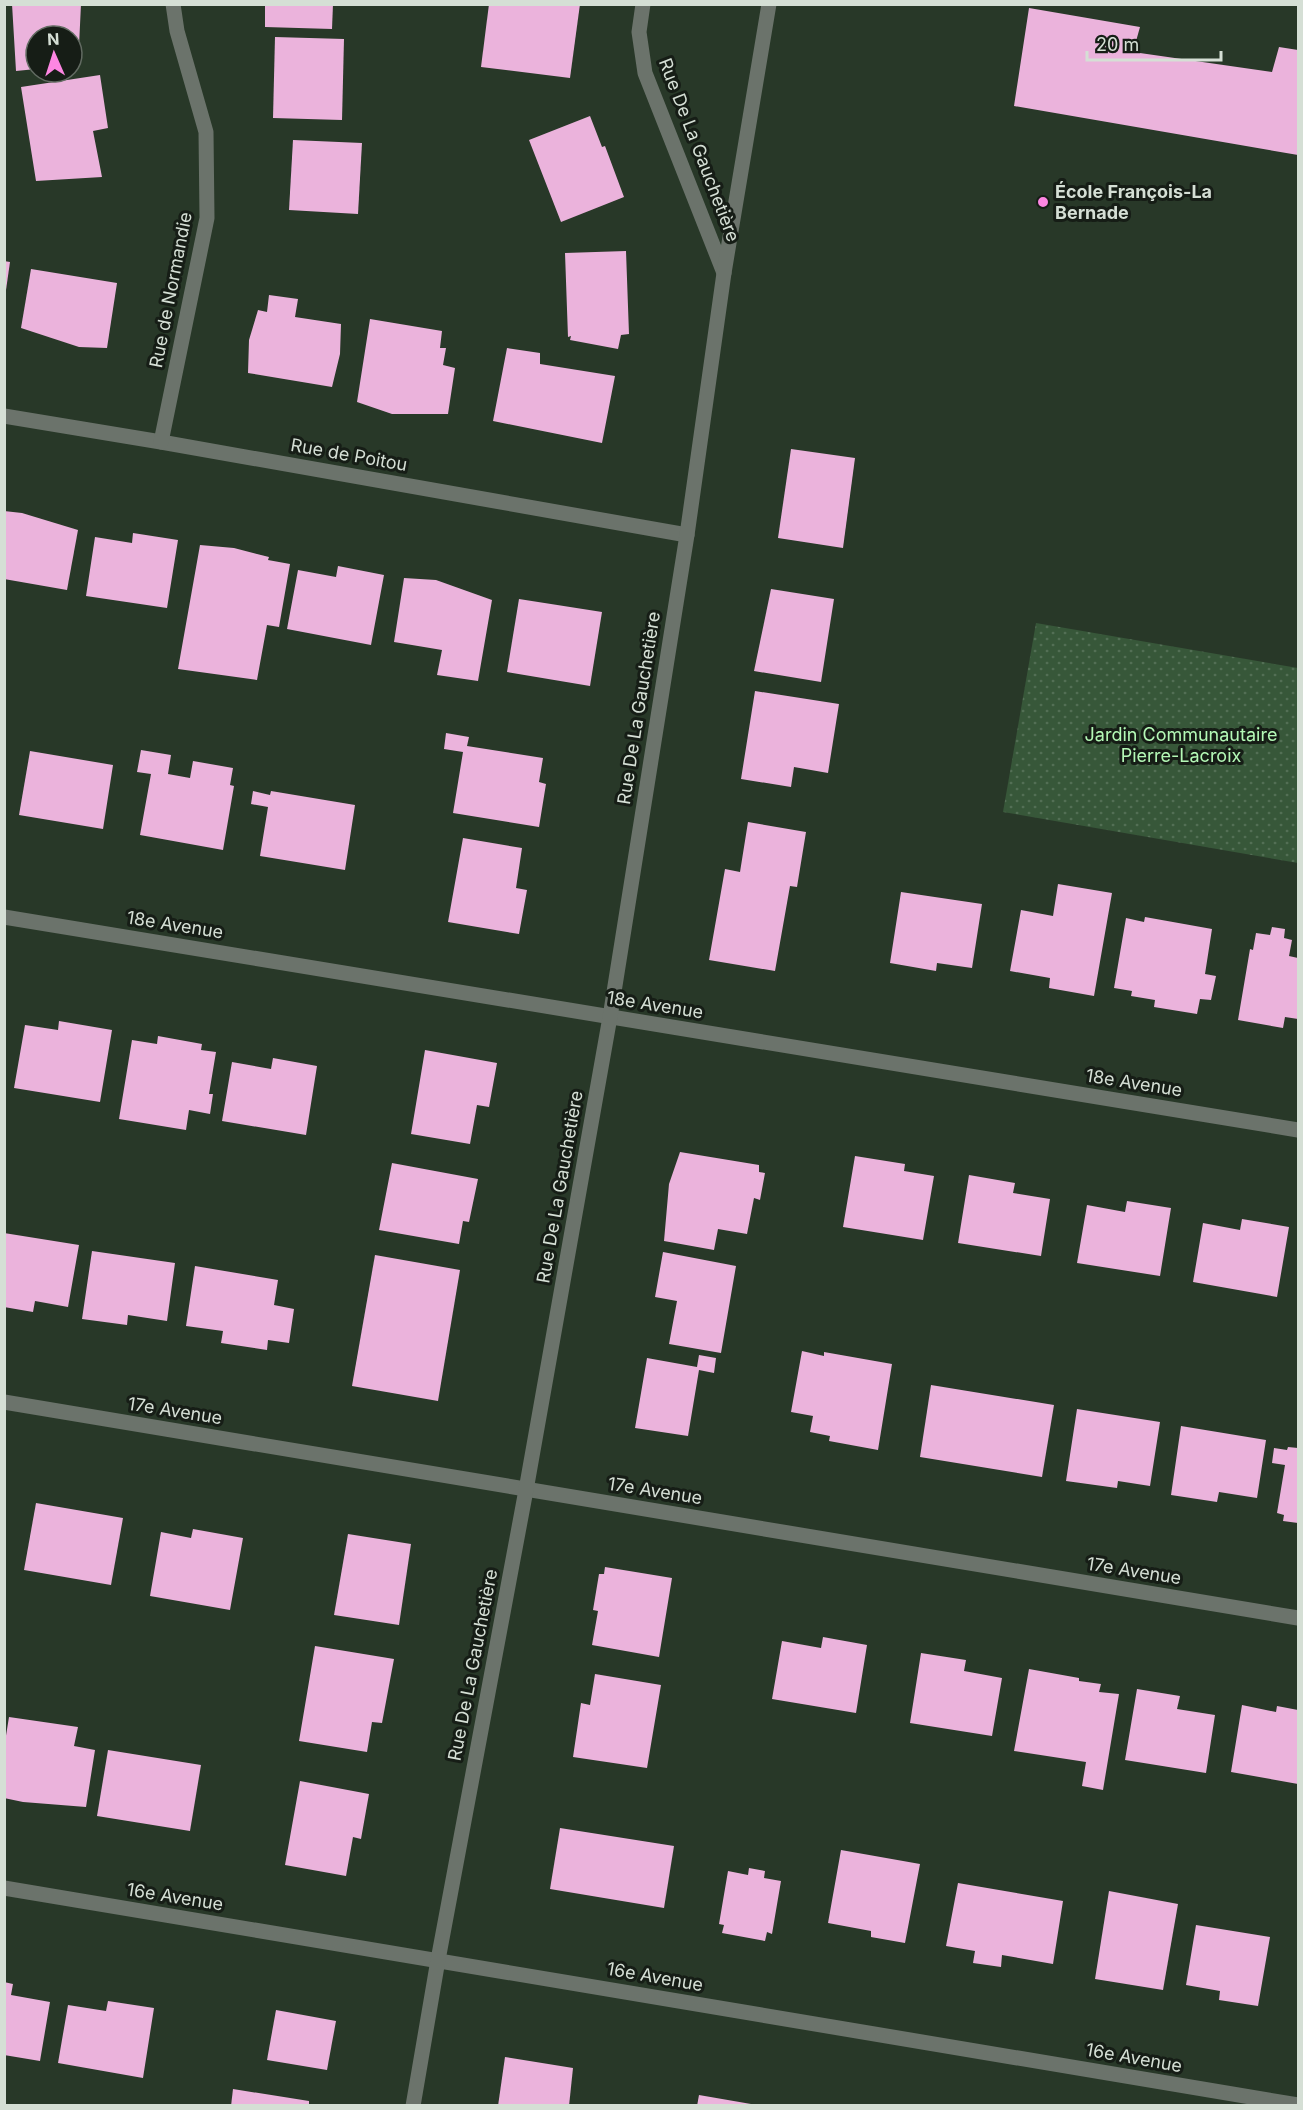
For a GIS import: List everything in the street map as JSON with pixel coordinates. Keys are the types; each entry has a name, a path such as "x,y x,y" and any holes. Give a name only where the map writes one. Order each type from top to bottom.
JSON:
{"street":[{"name":"Rue de Normandie","path":"161,442 207,218 206,132 177,31 173,4"},
{"name":"Rue De La Gauchetière","path":"643,4 639,32 645,74 724,273"},
{"name":"Rue De La Gauchetière","path":"413,2106 610,1017 687,535 724,273 769,4"},
{"name":"Rue de Poitou","path":"4,417 161,442 687,535"},
{"name":"18e Avenue","path":"4,917 1299,1130"},
{"name":"17e Avenue","path":"4,1402 1299,1618"},
{"name":"16e Avenue","path":"4,1888 1299,2105"}],"green space":[{"name":"Jardin Communautaire Pierre-Lacroix","path":"1036,623 1298,668 1298,863 1003,812"}],"building":[{"path":"12,4 81,4 80,24 24,24 24,70 16,71"},
{"path":"265,4 333,4 332,29 265,27"},
{"path":"489,4 580,4 570,78 481,67"},
{"path":"1029,8 1140,27 1133,52 1272,72 1279,47 1298,50 1298,155 1014,106"},
{"path":"275,37 344,39 342,120 273,118"},
{"path":"100,75 108,128 93,131 102,177 36,181 21,87 41,84 84,84 84,77"},
{"path":"590,116 602,147 605,146 624,197 561,222 529,140"},
{"path":"293,140 362,143 358,214 289,210"},
{"path":"626,251 629,334 621,335 618,349 570,340 571,336 568,337 565,253"},
{"path":"4,261 10,262 6,290 4,290"},
{"path":"31,269 117,283 107,348 79,347 21,328"},
{"path":"269,295 298,299 295,317 341,324 340,354 332,387 248,373 249,340 258,310 267,312"},
{"path":"370,319 442,331 440,348 446,348 443,365 455,368 448,414 392,414 357,402"},
{"path":"507,348 540,353 540,364 615,376 602,443 493,421"},
{"path":"791,449 855,458 843,548 778,538"},
{"path":"4,511 22,513 78,530 67,590 4,579"},
{"path":"133,533 178,540 167,608 86,596 95,537 132,543"},
{"path":"200,545 234,548 269,557 268,560 290,564 279,627 267,625 257,680 178,669"},
{"path":"338,566 384,575 371,645 287,629 298,570 336,577"},
{"path":"404,578 436,580 492,600 478,681 437,675 442,650 394,642"},
{"path":"771,589 834,599 821,682 754,671"},
{"path":"519,599 602,612 590,686 507,672"},
{"path":"755,691 839,704 828,773 794,767 791,787 741,779"},
{"path":"446,733 469,737 467,746 543,758 539,782 546,784 539,827 453,813 463,752 444,749"},
{"path":"141,750 171,755 168,774 190,778 193,761 233,768 230,785 234,786 223,850 140,835 151,774 137,772"},
{"path":"30,751 113,765 103,829 19,815"},
{"path":"253,791 270,795 271,791 355,805 345,870 260,856 268,807 251,804"},
{"path":"748,822 806,832 797,887 790,886 775,971 709,960 725,869 740,872"},
{"path":"463,838 522,848 516,888 527,890 519,934 448,922"},
{"path":"1058,884 1112,893 1094,996 1049,988 1050,978 1010,971 1021,910 1053,916"},
{"path":"901,892 982,904 972,968 937,963 936,971 890,963"},
{"path":"1145,917 1212,929 1205,974 1216,976 1211,1000 1200,999 1197,1014 1154,1007 1155,1000 1131,996 1132,991 1114,988 1126,918 1144,922"},
{"path":"1272,927 1285,929 1284,938 1292,940 1289,956 1298,958 1298,1019 1285,1017 1283,1028 1238,1020 1250,949 1253,950 1256,933 1270,935"},
{"path":"59,1021 112,1030 100,1102 14,1088 25,1025 58,1030"},
{"path":"158,1036 202,1044 201,1050 216,1052 209,1094 213,1094 210,1114 189,1110 186,1130 119,1119 132,1040 157,1044"},
{"path":"425,1050 497,1063 489,1107 477,1105 470,1144 411,1134"},
{"path":"273,1058 317,1066 306,1135 222,1121 232,1062 271,1069"},
{"path":"680,1152 759,1165 759,1172 765,1173 760,1200 754,1198 747,1234 718,1229 714,1250 664,1241 669,1184"},
{"path":"855,1156 905,1164 904,1171 934,1176 923,1240 843,1227"},
{"path":"392,1163 478,1179 469,1222 463,1221 459,1244 379,1230"},
{"path":"969,1175 1015,1183 1013,1193 1050,1199 1041,1256 958,1243"},
{"path":"1127,1201 1171,1208 1160,1276 1077,1263 1087,1205 1125,1212"},
{"path":"1242,1219 1289,1227 1277,1297 1193,1282 1203,1223 1240,1230"},
{"path":"4,1233 79,1245 68,1307 35,1301 33,1312 4,1307"},
{"path":"92,1251 175,1263 167,1321 128,1315 127,1325 82,1319"},
{"path":"663,1252 736,1266 721,1353 669,1344 677,1301 655,1297"},
{"path":"375,1255 460,1270 438,1401 352,1386"},
{"path":"195,1266 278,1280 274,1305 294,1309 289,1343 268,1340 267,1350 221,1343 223,1331 186,1326"},
{"path":"802,1351 824,1356 824,1352 892,1364 878,1450 829,1441 830,1436 810,1432 813,1416 791,1412"},
{"path":"699,1355 716,1358 714,1373 699,1370 688,1436 635,1428 647,1358 697,1367"},
{"path":"931,1385 1054,1405 1042,1477 920,1457"},
{"path":"1077,1409 1160,1422 1150,1486 1118,1481 1117,1488 1066,1481"},
{"path":"1181,1426 1266,1440 1257,1498 1219,1492 1217,1502 1171,1495"},
{"path":"1288,1447 1298,1448 1298,1523 1283,1521 1284,1515 1277,1513 1285,1465 1272,1463 1274,1448 1287,1450"},
{"path":"36,1503 123,1518 111,1585 24,1570"},
{"path":"193,1529 243,1538 230,1610 150,1596 161,1532 191,1538"},
{"path":"348,1534 411,1544 399,1625 334,1615"},
{"path":"605,1567 672,1578 659,1657 592,1645 598,1611 593,1610 599,1574 604,1574"},
{"path":"823,1637 867,1645 856,1713 772,1699 782,1641 821,1648"},
{"path":"315,1646 394,1659 382,1723 372,1722 367,1752 299,1741"},
{"path":"921,1653 966,1660 964,1671 1002,1678 992,1736 910,1723"},
{"path":"1029,1669 1101,1684 1099,1692 1119,1694 1103,1790 1082,1786 1086,1762 1014,1751"},
{"path":"595,1674 661,1685 647,1768 573,1757 581,1703 590,1705"},
{"path":"1137,1689 1180,1696 1177,1709 1215,1715 1206,1773 1125,1760"},
{"path":"1242,1705 1276,1712 1277,1706 1298,1710 1298,1784 1231,1772"},
{"path":"9,1717 78,1727 74,1746 95,1750 86,1807 23,1802 4,1798 4,1748"},
{"path":"108,1750 201,1765 190,1831 97,1816"},
{"path":"300,1781 369,1794 361,1839 353,1837 346,1876 285,1865"},
{"path":"560,1828 674,1846 664,1908 550,1889"},
{"path":"841,1850 920,1864 905,1943 871,1937 871,1931 828,1923"},
{"path":"749,1868 765,1871 764,1878 781,1881 772,1934 767,1932 765,1941 722,1933 724,1925 719,1924 728,1871 748,1875"},
{"path":"958,1883 1063,1901 1053,1964 1002,1955 1001,1967 973,1963 975,1951 946,1946"},
{"path":"1109,1891 1178,1904 1163,1990 1095,1979"},
{"path":"1196,1925 1270,1937 1258,2006 1219,2000 1220,1991 1186,1985"},
{"path":"4,1982 13,1984 11,1995 50,2002 40,2061 4,2055"},
{"path":"108,2001 154,2008 143,2078 58,2063 68,2005 106,2011"},
{"path":"276,2010 336,2021 327,2070 267,2060"},
{"path":"505,2057 573,2068 569,2106 498,2106"},
{"path":"233,2089 309,2101 309,2106 231,2106"},
{"path":"699,2095 751,2104 751,2106 697,2106"}],"place":[{"name":"École François-La Bernade","path":"1043,202"}]}
